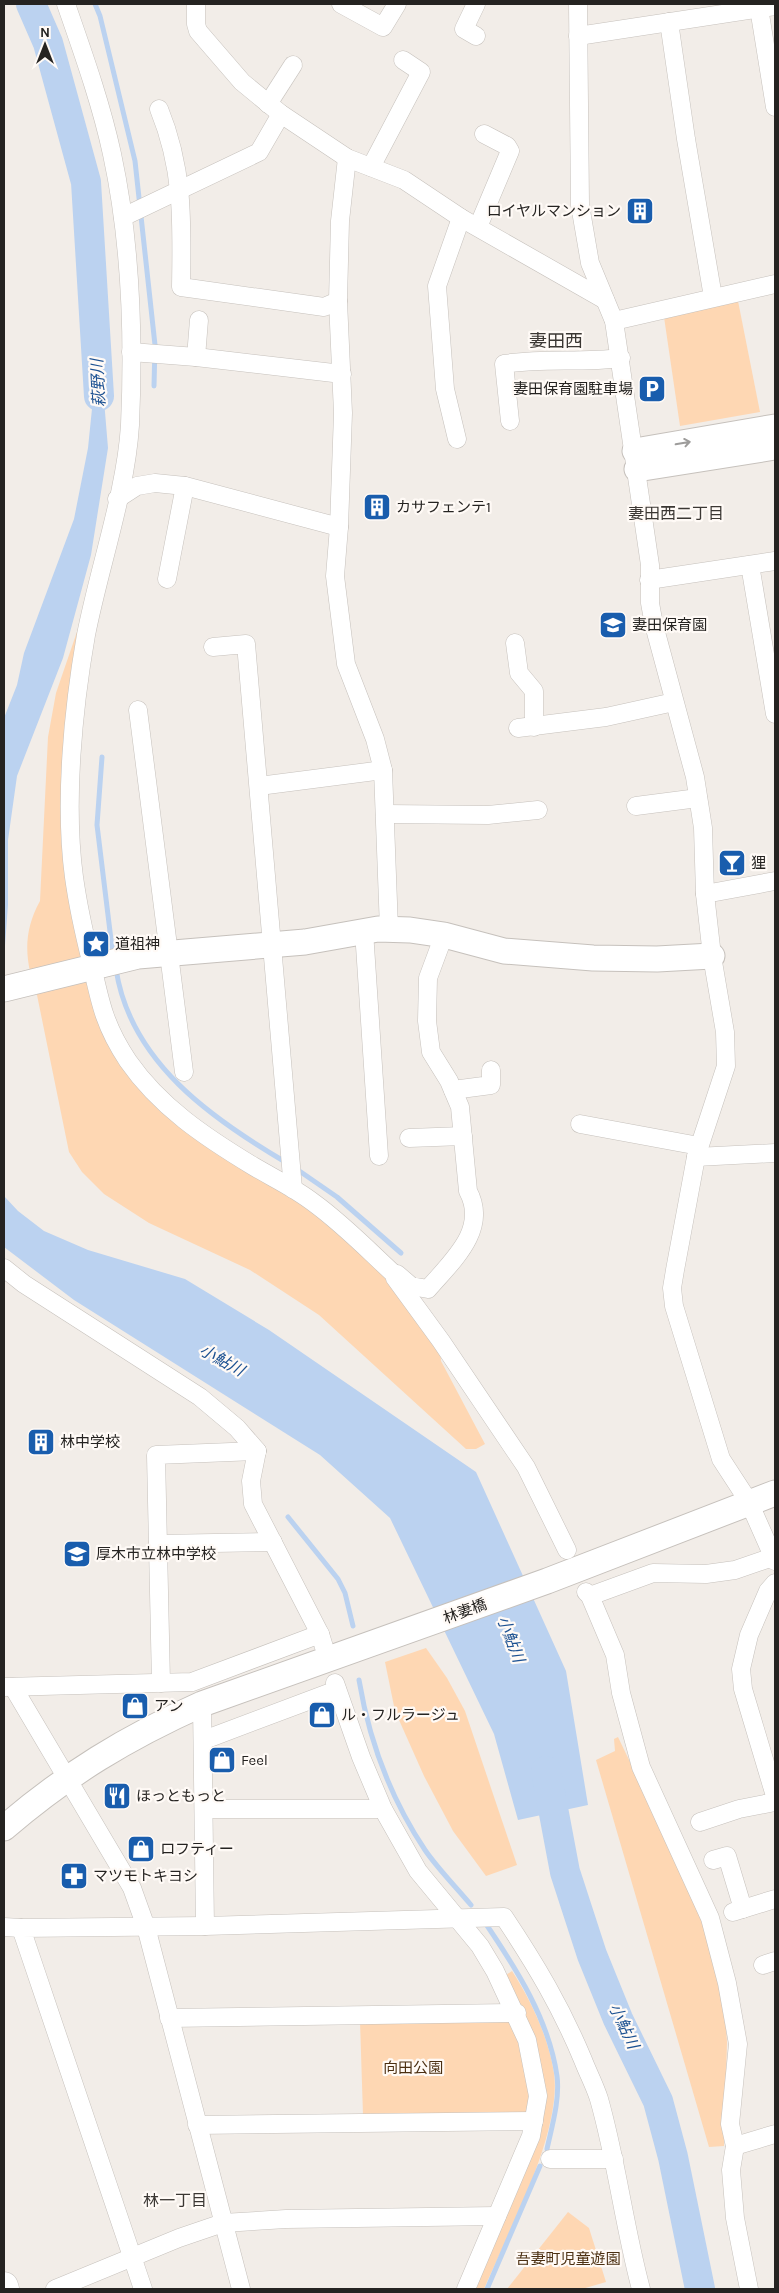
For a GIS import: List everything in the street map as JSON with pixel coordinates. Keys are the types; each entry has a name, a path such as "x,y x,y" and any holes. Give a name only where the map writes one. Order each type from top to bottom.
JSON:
{"street":[{"path":"66,4 112,153 135,211 130,428 117,499 86,635 76,706 70,822 73,875 107,964 102,1012 111,1032 129,1062 160,1101 190,1124 253,1166 292,1173"},
{"path":"196,4 198,31 242,82 275,109 347,158 404,180 461,218 605,300"},
{"path":"341,4 383,27 397,4"},
{"path":"464,29 476,4"},
{"path":"578,4 580,205 590,263 614,321 621,358 650,565 649,580 654,625 695,777 703,828 705,894 712,956 725,1032 726,1066 698,1151 674,1270 672,1288 674,1306 721,1459 749,1502 774,1559 735,1570 706,1574 653,1572 588,1594 614,1654 621,1693 641,1766 713,1927 727,1983 738,2044 730,2124 735,2146 731,2170 735,2218 749,2289"},
{"path":"578,36 669,22 702,10 767,7 775,107"},
{"path":"669,22 686,139 713,297"},
{"path":"372,167 421,72 403,60"},
{"path":"135,211 259,152 293,65"},
{"path":"159,109 170,134 183,210 181,287 324,307 338,302"},
{"path":"478,227 510,151 507,146 484,134"},
{"path":"347,158 340,221 338,302 343,413 339,527 335,576 346,664 375,739 383,770 389,929"},
{"path":"457,439 445,389 445,300 437,286 461,218"},
{"path":"614,321 775,284"},
{"path":"196,357 199,320"},
{"path":"131,352 196,357 342,374"},
{"path":"510,420 504,364 528,361 592,361 621,358"},
{"path":"636,460 775,427"},
{"path":"636,460 775,447"},
{"path":"117,499 137,486 155,484 185,486 339,527"},
{"path":"168,579 185,486"},
{"path":"649,580 775,561"},
{"path":"750,565 775,714"},
{"path":"213,647 246,644 292,1173 313,1201 394,1274 526,1467 567,1550"},
{"path":"515,644 519,674 534,691 526,728 606,717 674,702"},
{"path":"138,710 184,1072"},
{"path":"259,786 383,770"},
{"path":"636,806 698,798"},
{"path":"385,814 456,809 488,815 538,810"},
{"path":"705,894 775,881"},
{"path":"12,987 107,964 169,954 271,946 306,942 364,931 389,929 444,935 504,951 593,958 712,956"},
{"path":"364,931 379,1156"},
{"path":"394,1274 399,1274 411,1286 428,1288 462,1250 472,1232 473,1200 468,1191 460,1107 432,1052 428,1021 428,978 444,935"},
{"path":"453,1090 492,1085 492,1070"},
{"path":"580,1124 698,1151 775,1154"},
{"path":"409,1138 463,1136"},
{"path":"4,1268 40,1296 200,1397 237,1428 257,1451"},
{"path":"8,1687 192,1682 322,1640 253,1504 251,1481 257,1451"},
{"path":"160,1683 156,1455 257,1451"},
{"name":"林妻橋","path":"4,1828 66,1778 153,1726 202,1704 547,1581 775,1493"},
{"path":"158,1544 273,1542"},
{"path":"775,1584 768,1591 749,1635 741,1669 743,1689 775,1796"},
{"path":"8,1687 66,1778 132,1888 146,1926 241,2289"},
{"path":"204,1740 336,1687 361,1757 383,1809 418,1871 480,1946 496,1971 517,2013 527,2040 538,2096 534,2120 531,2136 466,2289"},
{"path":"202,1704 204,1740 205,1926"},
{"path":"700,1822 739,1809 775,1802"},
{"path":"204,1808 383,1809"},
{"path":"727,1856 738,1910 775,1899"},
{"path":"4,1927 205,1926 457,1920 504,1917 540,1970 568,2024 598,2097 614,2159 632,2256 641,2289"},
{"path":"21,1928 142,2289"},
{"path":"169,2018 517,2013"},
{"path":"197,2125 534,2120"},
{"path":"735,2146 775,2134"},
{"path":"550,2159 614,2159"},
{"path":"55,2289 179,2238 223,2223 286,2219 498,2216"}],"green space":[{"path":"738,301 760,412 680,426 664,317"},
{"path":"80,623 66,758 83,959 152,1099 295,1197 388,1274 440,1349 441,1361 485,1444 476,1449 466,1449 319,1315 250,1270 149,1223 104,1194 82,1172 69,1152 37,995 30,971 27,948 30,925 40,901 48,737 56,693"},
{"path":"426,1648 447,1678 465,1711 517,1865 486,1876 453,1831 424,1776 395,1711 385,1662"},
{"path":"618,1737 704,1916 723,1987 727,2042 724,2146 709,2147 596,1760 615,1751 614,1739"},
{"path":"512,1971 526,1994 544,2033 552,2060 554,2097 550,2124 542,2153 519,2212 484,2289 472,2289 542,2100 521,2005 503,1977"},
{"name":"向田公園","path":"510,2019 515,2023 531,2107 524,2114 363,2115 360,2021"},
{"name":"吾妻町児童遊園","path":"568,2212 589,2228 606,2282 582,2289 507,2289"}],"water":[{"path":"99,340 108,448 91,555 63,658 17,776 8,840 8,905 4,959 4,718 17,685 24,653 74,519 88,448"},
{"path":"4,1196 18,1211 44,1231 88,1250 185,1279 269,1330 476,1472 566,1671 588,1805 518,1820 494,1734 390,1518 320,1455 74,1300 4,1247"}],"waterway":[{"name":"萩野川","path":"31,4 48,43 86,182 99,396"},
{"path":"95,4 100,16 135,161 155,345 154,386"},
{"path":"102,757 97,825 113,956"},
{"path":"116,969 124,1002 138,1032 156,1060 204,1107 259,1146 287,1163"},
{"path":"295,1168 337,1197 401,1253"},
{"path":"288,1517 338,1579 345,1593 353,1626"},
{"path":"359,1680 375,1747 392,1790 425,1850 471,1905"},
{"name":"小鮎川","path":"546,1771 565,1872 592,1955 618,2019 658,2101 673,2157 700,2289"},
{"path":"486,1924 530,1996 547,2035 553,2055 558,2085 555,2112 547,2149"},
{"path":"487,2289 540,2166"}],"place":[{"name":"ロイヤルマンション","path":"640,211"},
{"name":"妻田保育園駐車場","path":"652,389"},
{"name":"カサフェンテ1","path":"377,507"},
{"name":"妻田保育園","path":"613,625"},
{"name":"狸","path":"732,863"},
{"name":"道祖神","path":"96,944"},
{"name":"林中学校","path":"41,1442"},
{"name":"厚木市立林中学校","path":"77,1554"},
{"name":"アン","path":"135,1706"},
{"name":"ル・フルラージュ","path":"322,1715"},
{"name":"Feel","path":"222,1760"},
{"name":"ほっともっと","path":"117,1796"},
{"name":"ロフティー","path":"141,1849"},
{"name":"マツモトキヨシ","path":"74,1876"}],"district":[{"name":"妻田西","path":"556,341"},
{"name":"妻田西二丁目","path":"676,513"},
{"name":"林一丁目","path":"175,2200"}]}
